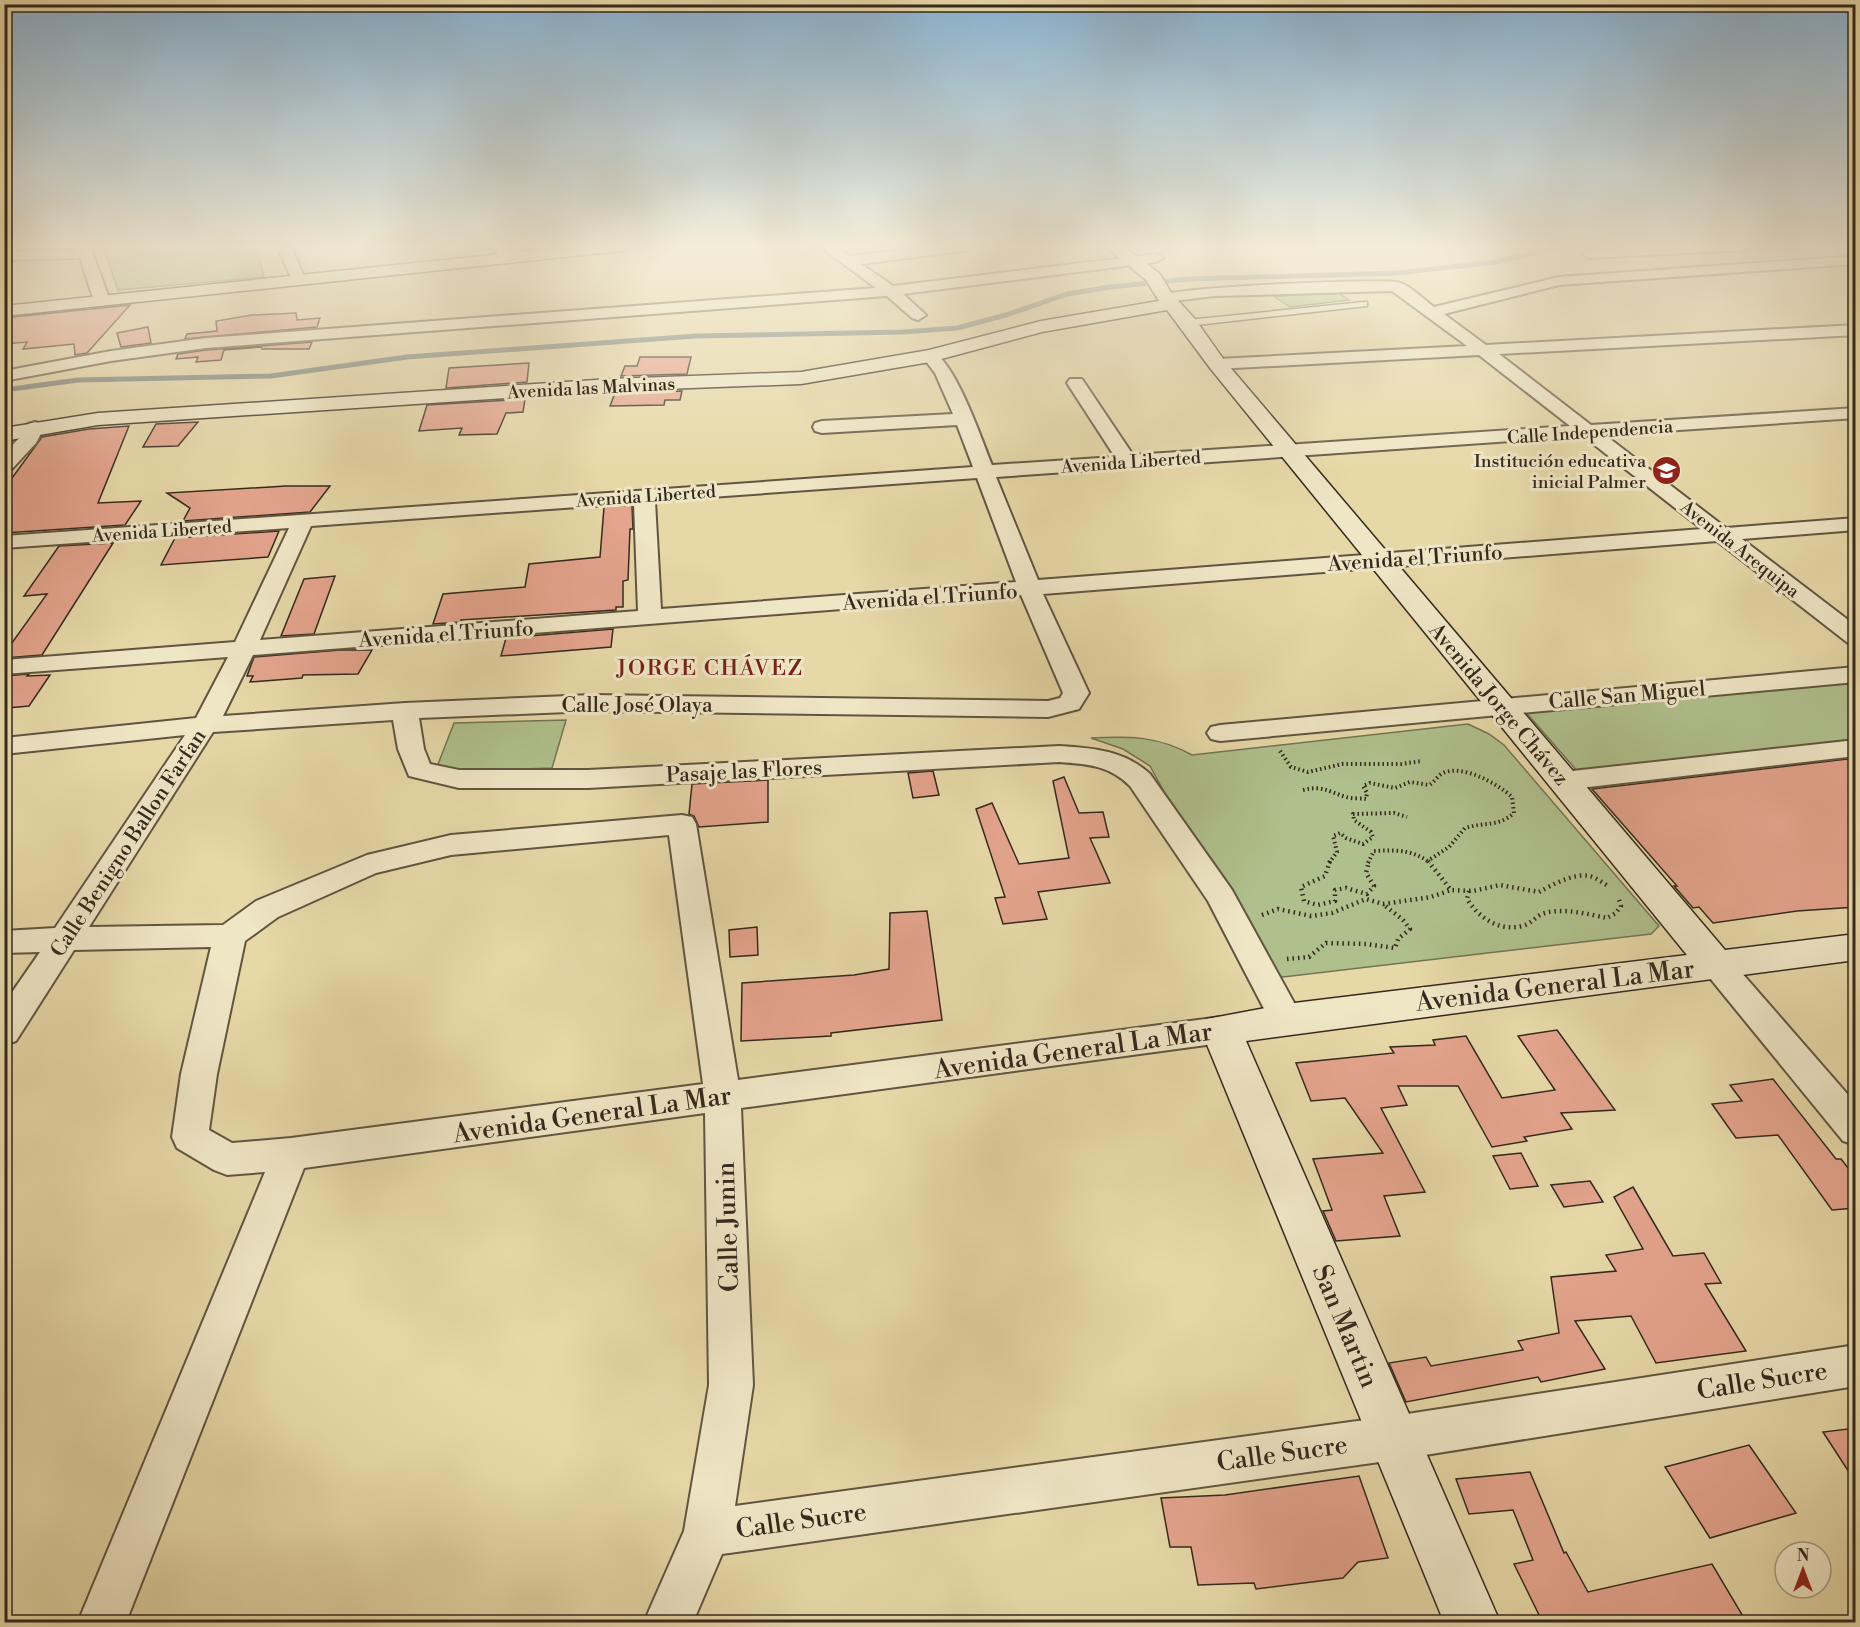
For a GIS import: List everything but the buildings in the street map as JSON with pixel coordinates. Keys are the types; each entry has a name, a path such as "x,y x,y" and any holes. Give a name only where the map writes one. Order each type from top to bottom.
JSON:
{"street":[{"path":"4,376 111,356 206,343 478,322"},
{"name":"Avenida las Malvinas","path":"4,435 35,428 110,418 612,386 801,378 930,356 1055,322"},
{"name":"Avenida Jorge Chávez","path":"1188,322 1217,364 1288,450 1856,1130"},
{"name":"Avenida Arequipa","path":"1446,322 1856,638"},
{"path":"1217,364 1856,330"},
{"path":"930,356 943,372 955,396 1029,589"},
{"path":"1076,383 1128,462"},
{"name":"Calle Independencia","path":"1288,450 1856,413"},
{"path":"822,427 963,419"},
{"path":"4,466 29,439 35,428"},
{"name":"Avenida Liberted","path":"4,542 1288,450"},
{"path":"644,496 650,618"},
{"name":"Calle Benigno Ballon Farfan","path":"4,1032 67,940 205,725 244,649 303,521"},
{"name":"Avenida el Triunfo","path":"4,667 1856,524"},
{"name":"Calle José Olaya","path":"4,746 205,725 405,711 592,704 1048,709 1070,704 1076,693 1029,589"},
{"name":"Calle San Miguel","path":"1220,733 1856,674"},
{"name":"Pasaje las Flores","path":"405,711 411,749 419,770 459,779 588,779 1059,754 1090,756 1114,761 1129,767 1221,897 1286,1019"},
{"path":"1563,780 1856,748"},
{"name":"Calle Junin","path":"230,936 267,909 368,865 451,845 682,824 723,1097 731,1385 707,1533 668,1623"},
{"path":"4,942 230,936"},
{"name":"Avenida General La Mar","path":"230,936 199,1074 190,1137 227,1159 291,1154 1221,1030 1286,1019 1856,947"},
{"name":"San Martin","path":"1221,1030 1472,1623"},
{"path":"102,1623 291,1154"},
{"name":"Calle Sucre","path":"707,1533 1394,1438 1856,1365"}],"path":[{"path":"1281,748 1280,754 1285,762 1291,768 1301,771 1323,772 1338,765 1359,763 1402,766 1422,761"},
{"path":"1303,790 1316,787 1339,793 1344,797 1366,799 1367,793 1363,786 1370,783 1395,788 1410,782 1429,785 1443,773 1460,771 1494,782 1512,797 1514,813 1509,819 1499,825 1465,828 1455,836 1449,847 1436,852 1429,860"},
{"path":"1407,817 1394,813 1353,814 1354,820 1371,832 1373,837 1363,844 1346,838 1340,833 1333,836 1337,852 1330,860 1326,876 1301,887 1304,901 1318,905 1335,901 1335,890 1346,888 1367,894 1374,886 1366,873 1366,865 1374,850 1411,852 1429,860 1451,890"},
{"path":"1383,904 1431,897 1451,890 1469,891 1500,885 1539,891 1580,876 1590,876 1608,885 1615,892 1622,906 1607,918 1565,911 1541,914 1534,924 1521,928 1506,927 1479,916 1467,899 1469,891"},
{"path":"1256,922 1264,912 1278,909 1311,916 1332,913 1366,899 1383,904 1403,920 1410,929 1398,939 1395,948 1366,944 1326,943 1317,954 1309,958 1282,957"}],"green space":[{"path":"1855,679 1855,739 1578,772 1524,710"},
{"path":"566,720 552,768 435,772 454,723"},
{"path":"1468,724 1489,734 1504,745 1659,926 1651,934 1283,977 1260,968 1150,766 1123,749 1091,738 1118,737 1155,741 1192,755"}],"waterway":[{"path":"4,390 78,380 271,376 407,357 696,336 903,332 957,328 980,322"}],"place":[{"name":"Institución educativa inicial Palmer","path":"1667,471"}],"district":[{"name":"JORGE CHÁVEZ","path":"710,667"}]}
